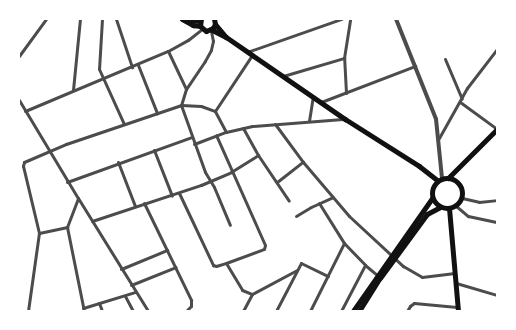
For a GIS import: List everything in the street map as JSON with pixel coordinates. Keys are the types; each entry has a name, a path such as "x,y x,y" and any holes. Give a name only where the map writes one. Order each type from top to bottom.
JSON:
{"main road":[{"path":"182,19 193,25 200,24 226,37 345,119 419,166 443,179 460,184 462,198 456,206 449,208 440,207 428,214 393,256"},
{"path":"214,22 226,37"},
{"path":"211,30 214,22"},
{"path":"354,311 432,198 432,188 497,129"},
{"path":"432,198 440,207"},
{"path":"449,208 458,309"},
{"path":"359,311 379,276"}],"street":[{"path":"19,56 46,19"},
{"path":"73,90 80,19"},
{"path":"102,19 98,59 99,69 102,79 111,93 124,124"},
{"path":"116,19 132,67"},
{"path":"215,111 250,53 341,19"},
{"path":"346,93 344,58 350,19"},
{"path":"396,19 436,116 443,179"},
{"path":"25,110 138,65 168,51 188,40 200,24"},
{"path":"211,30 213,41 209,55 186,89 181,105 194,144 230,225"},
{"path":"439,138 475,76 497,49"},
{"path":"168,51 186,89"},
{"path":"494,53 497,56"},
{"path":"283,76 344,58"},
{"path":"445,59 461,100 497,129"},
{"path":"138,65 156,113"},
{"path":"321,102 415,66"},
{"path":"309,121 313,97"},
{"path":"19,100 120,269 148,311"},
{"path":"28,311 39,233 23,166 26,162 49,151 181,105 201,106 215,111 226,132"},
{"path":"194,144 226,132 243,128 274,124 345,119"},
{"path":"274,124 303,162 362,229 407,268 422,277 454,274"},
{"path":"243,128 258,155 289,202"},
{"path":"179,193 211,263 216,266 263,251 265,248 216,136"},
{"path":"68,182 118,162 192,137"},
{"path":"154,150 172,196"},
{"path":"92,221 134,206 172,196 210,181 231,172 258,155"},
{"path":"118,162 134,206"},
{"path":"277,182 303,162"},
{"path":"296,216 333,197"},
{"path":"78,198 67,227 84,309 135,292"},
{"path":"462,198 479,202 497,200"},
{"path":"144,203 192,300 191,306 186,311"},
{"path":"319,203 344,243 365,265 379,276"},
{"path":"456,206 468,216 497,222"},
{"path":"39,233 67,227"},
{"path":"310,311 344,243"},
{"path":"120,269 166,250"},
{"path":"226,263 242,290 252,294"},
{"path":"276,311 300,264 303,263 328,276"},
{"path":"341,311 365,265"},
{"path":"131,285 176,267"},
{"path":"243,311 252,294 297,270"},
{"path":"456,283 497,295"},
{"path":"125,296 133,311"},
{"path":"99,303 102,311"},
{"path":"407,311 410,306 414,304 458,309"}]}
